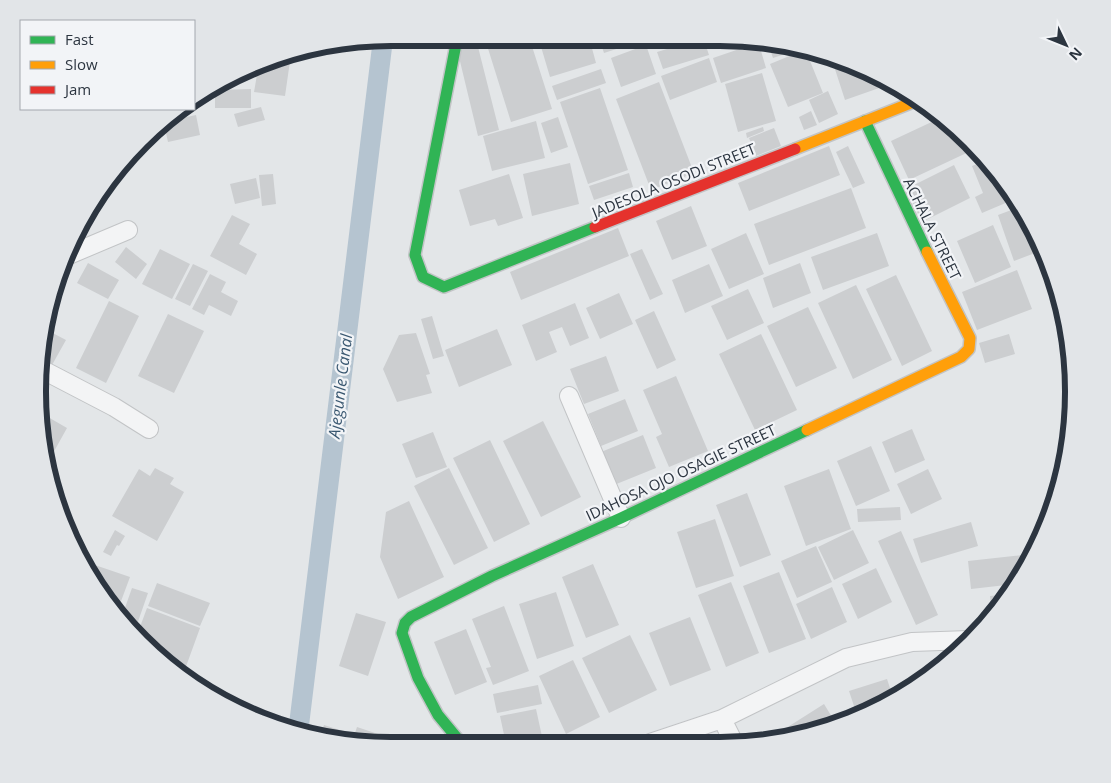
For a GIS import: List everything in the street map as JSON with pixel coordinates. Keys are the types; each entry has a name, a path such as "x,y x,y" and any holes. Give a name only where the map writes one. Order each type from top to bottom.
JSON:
{"street":[{"name":"JADESOLA OSODI STREET","path":"456,46 415,255 423,277 444,287 910,103"},
{"name":"ACHALA STREET","path":"865,122 923,245 970,338 969,349"},
{"path":"76,252 128,230"},
{"name":"IDAHOSA OJO OSAGIE STREET","path":"456,737 438,715 418,678 402,633 405,623 411,617 492,576 622,518 961,357 969,349"},
{"path":"47,372 114,407 149,428"},
{"path":"569,396 622,518"},
{"path":"668,737 722,719 846,658 912,642 959,640"},
{"path":"722,719 731,736"}],"building":[{"path":"461,46 478,46 499,130 478,136 458,53"},
{"path":"487,46 532,46 552,109 511,122"},
{"path":"541,46 591,46 596,63 550,77"},
{"path":"602,46 626,46 604,53"},
{"path":"646,46 656,74 621,87 611,58"},
{"path":"677,46 706,46 709,55 663,69 657,52"},
{"path":"745,47 760,49 766,68 721,83 713,58"},
{"path":"770,50 788,53 773,58"},
{"path":"793,54 809,58 823,93 788,107 770,64"},
{"path":"709,58 717,82 670,100 661,76"},
{"path":"290,62 285,96 254,92 257,74"},
{"path":"834,66 881,87 845,100"},
{"path":"601,69 606,83 557,100 552,86"},
{"path":"762,73 776,121 738,132 725,84"},
{"path":"659,82 694,173 651,190 616,99"},
{"path":"600,88 628,170 588,184 560,102"},
{"path":"251,89 251,108 215,108 215,95 225,90"},
{"path":"828,91 838,114 819,123 809,100"},
{"path":"261,107 265,120 238,127 234,114"},
{"path":"811,111 817,125 804,130 799,117"},
{"path":"196,115 200,135 168,142 166,131 181,118"},
{"path":"558,117 568,147 551,153 541,123"},
{"path":"536,121 545,158 492,171 483,136"},
{"path":"934,121 968,152 909,180 891,141"},
{"path":"763,127 764,131 747,138 746,133"},
{"path":"774,128 781,146 756,156 749,138"},
{"path":"829,146 840,175 749,211 738,183"},
{"path":"848,146 865,183 853,188 836,152"},
{"path":"570,163 579,204 532,216 523,174"},
{"path":"978,163 1008,202 982,213 975,197 983,193 972,166"},
{"path":"954,165 970,198 922,222 906,189"},
{"path":"629,173 633,187 594,200 589,186"},
{"path":"273,174 276,204 262,206 259,175"},
{"path":"509,174 523,218 498,226 495,219 470,226 459,190"},
{"path":"256,178 260,198 235,204 230,184"},
{"path":"851,188 866,228 769,265 754,224"},
{"path":"691,206 707,246 672,260 656,221"},
{"path":"1012,209 1035,253 1014,261 998,215"},
{"path":"232,215 250,224 239,244 257,254 246,275 210,256"},
{"path":"993,225 1011,267 975,283 957,241"},
{"path":"618,228 629,256 521,300 510,272"},
{"path":"746,233 764,274 729,289 711,249"},
{"path":"877,233 889,266 823,290 811,257"},
{"path":"126,247 147,264 136,279 115,262"},
{"path":"160,249 190,264 172,299 142,284"},
{"path":"642,249 663,294 650,300 630,254"},
{"path":"88,263 119,280 108,299 77,283"},
{"path":"800,263 811,293 773,308 763,278"},
{"path":"193,264 208,271 190,306 175,299"},
{"path":"709,264 723,296 685,313 672,280"},
{"path":"1017,270 1032,309 977,330 962,292"},
{"path":"210,274 226,282 221,292 238,301 231,316 209,305 204,315 192,309"},
{"path":"896,275 932,351 902,366 866,289"},
{"path":"856,285 892,360 853,379 818,303"},
{"path":"748,289 764,323 727,340 711,306"},
{"path":"619,293 633,324 600,339 586,308"},
{"path":"109,301 139,316 106,383 76,368"},
{"path":"575,303 589,338 570,346 562,327 549,332 557,352 536,361 522,325"},
{"path":"808,307 837,368 796,387 767,326"},
{"path":"654,311 676,360 657,369 635,320"},
{"path":"168,314 204,331 174,393 138,376"},
{"path":"432,316 444,356 433,359 421,319"},
{"path":"497,329 512,365 459,387 445,350"},
{"path":"51,332 66,340 52,365 48,363"},
{"path":"416,333 430,374 426,375 432,393 397,402 383,369 399,335"},
{"path":"761,334 797,410 755,430 719,354"},
{"path":"1009,334 1015,354 985,363 979,343"},
{"path":"606,356 619,391 584,404 570,369"},
{"path":"676,376 708,451 669,467 656,437 662,434 643,390"},
{"path":"625,399 638,431 601,446 588,414"},
{"path":"47,417 67,428 52,455"},
{"path":"543,421 581,497 541,517 503,441"},
{"path":"912,429 925,460 895,473 882,442"},
{"path":"433,432 447,467 416,478 402,444"},
{"path":"643,435 656,468 614,485 601,452"},
{"path":"490,440 530,524 494,542 453,458"},
{"path":"871,446 890,491 856,506 837,461"},
{"path":"155,468 174,478 170,484 184,492 157,541 112,516 139,469 150,476"},
{"path":"449,468 488,548 454,565 414,486"},
{"path":"829,469 851,529 806,546 784,486"},
{"path":"928,469 942,499 911,514 897,484"},
{"path":"747,493 771,555 740,567 716,505"},
{"path":"409,501 444,577 398,599 380,557 386,512"},
{"path":"900,507 901,520 858,522 857,509"},
{"path":"715,519 734,576 696,588 677,532"},
{"path":"971,522 978,546 921,563 913,539"},
{"path":"115,530 125,536 111,556 103,552"},
{"path":"853,530 869,563 834,580 818,547"},
{"path":"901,531 938,615 916,625 878,541"},
{"path":"816,546 832,582 797,598 781,561"},
{"path":"1023,555 1005,585 971,589 968,561"},
{"path":"93,564 130,577 120,604"},
{"path":"593,564 619,625 586,638 562,577"},
{"path":"876,568 892,602 858,619 842,584"},
{"path":"779,572 806,639 769,653 743,586"},
{"path":"731,582 759,653 726,667 698,595"},
{"path":"157,583 210,603 200,626 148,606"},
{"path":"832,587 847,622 811,639 796,604"},
{"path":"132,588 148,593 137,625 124,610"},
{"path":"556,592 574,646 537,659 519,604"},
{"path":"998,595 991,605 990,596"},
{"path":"504,606 529,671 493,685 486,668 491,667 472,619"},
{"path":"147,608 200,628 185,668 147,636 140,628"},
{"path":"356,613 386,622 368,676 339,666"},
{"path":"690,617 711,670 670,686 649,633"},
{"path":"466,629 487,682 455,695 434,642"},
{"path":"630,635 657,690 609,713 582,658"},
{"path":"573,660 600,717 566,734 539,676"},
{"path":"887,679 891,691 855,709 849,691"},
{"path":"538,685 542,704 497,713 493,694"},
{"path":"824,704 832,717 809,725 781,731"},
{"path":"536,709 542,737 504,737 500,716"},
{"path":"324,725 349,733 346,734 322,730"},
{"path":"357,727 386,737 369,736 354,735"}],"waterway":[{"name":"Ajegunle Canal","path":"299,724 382,46"}],"traffic: fast":[{"path":"456,46 415,255 423,277 444,287 595,227"},
{"path":"865,121 927,252"},
{"path":"456,737 438,715 418,678 402,633 405,623 411,617 492,576 621,518 807,430"}],"traffic: slow":[{"path":"795,149 910,103"},
{"path":"807,430 961,357 969,349 970,338 927,252"}],"traffic: jam":[{"path":"595,227 795,149"}]}
